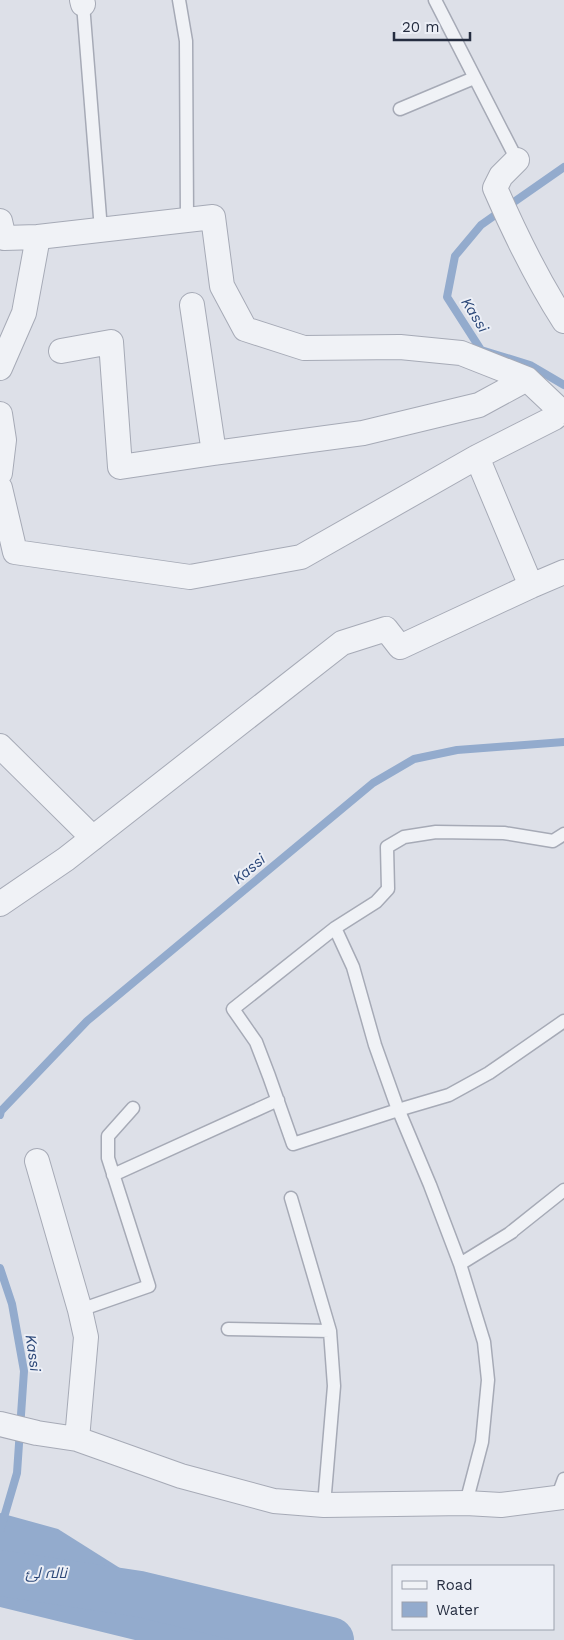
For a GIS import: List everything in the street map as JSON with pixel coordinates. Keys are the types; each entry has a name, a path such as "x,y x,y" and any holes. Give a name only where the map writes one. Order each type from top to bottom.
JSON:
{"street":[{"path":"517,160 501,176 496,188 511,224 546,293 564,321"},
{"path":"0,221 4,238 38,238 213,217 222,286 246,329 304,348 400,346 462,353 527,379 563,411 554,418 478,457 301,557 190,577 15,552 5,532 0,488"},
{"path":"0,368 6,339 24,313 38,238"},
{"path":"192,305 214,452"},
{"path":"61,351 111,342 120,467 214,452 363,433 479,405 527,379"},
{"path":"0,473 4,440 1,422"},
{"path":"478,457 531,586"},
{"path":"0,904 66,859 342,643 386,629 400,647 564,572"},
{"path":"0,746 92,838"},
{"path":"37,1161 86,1337 77,1439"},
{"path":"0,1424 37,1433 77,1439 181,1476 274,1501 324,1505 466,1503 501,1505 562,1491"}],"lane":[{"path":"179,0 186,41 187,220"},
{"path":"435,0 517,160"},
{"path":"83,2 101,230"},
{"path":"400,109 474,78"},
{"path":"564,834 553,841 504,833 436,832 404,837 387,847 388,889 376,902 335,928 233,1009 256,1042 293,1144 449,1095 489,1073 564,1021"},
{"path":"335,928 353,967 375,1045 398,1110 430,1185 460,1264 484,1342 488,1380 482,1442 466,1503"},
{"path":"112,1175 278,1100"},
{"path":"80,1310 149,1286 108,1158 108,1136 133,1108"},
{"path":"460,1264 511,1233 564,1190"},
{"path":"290,1198 330,1331 334,1386 324,1505"},
{"path":"228,1329 330,1331"}],"water":[{"name":"نالہ لئ","path":"0,1513 58,1529 234,1640 135,1640 0,1607"}],"waterway":[{"name":"Kassi","path":"564,167 481,225 455,256 447,297 481,350 530,365 564,385"},
{"name":"Kassi","path":"0,1115 1,1111 87,1021 373,783 414,759 457,750 564,742"},
{"name":"Kassi","path":"0,1268 12,1304 24,1371 17,1473 0,1531"},
{"name":"نالہ لئ","path":"0,1573 140,1594 331,1640"}]}
